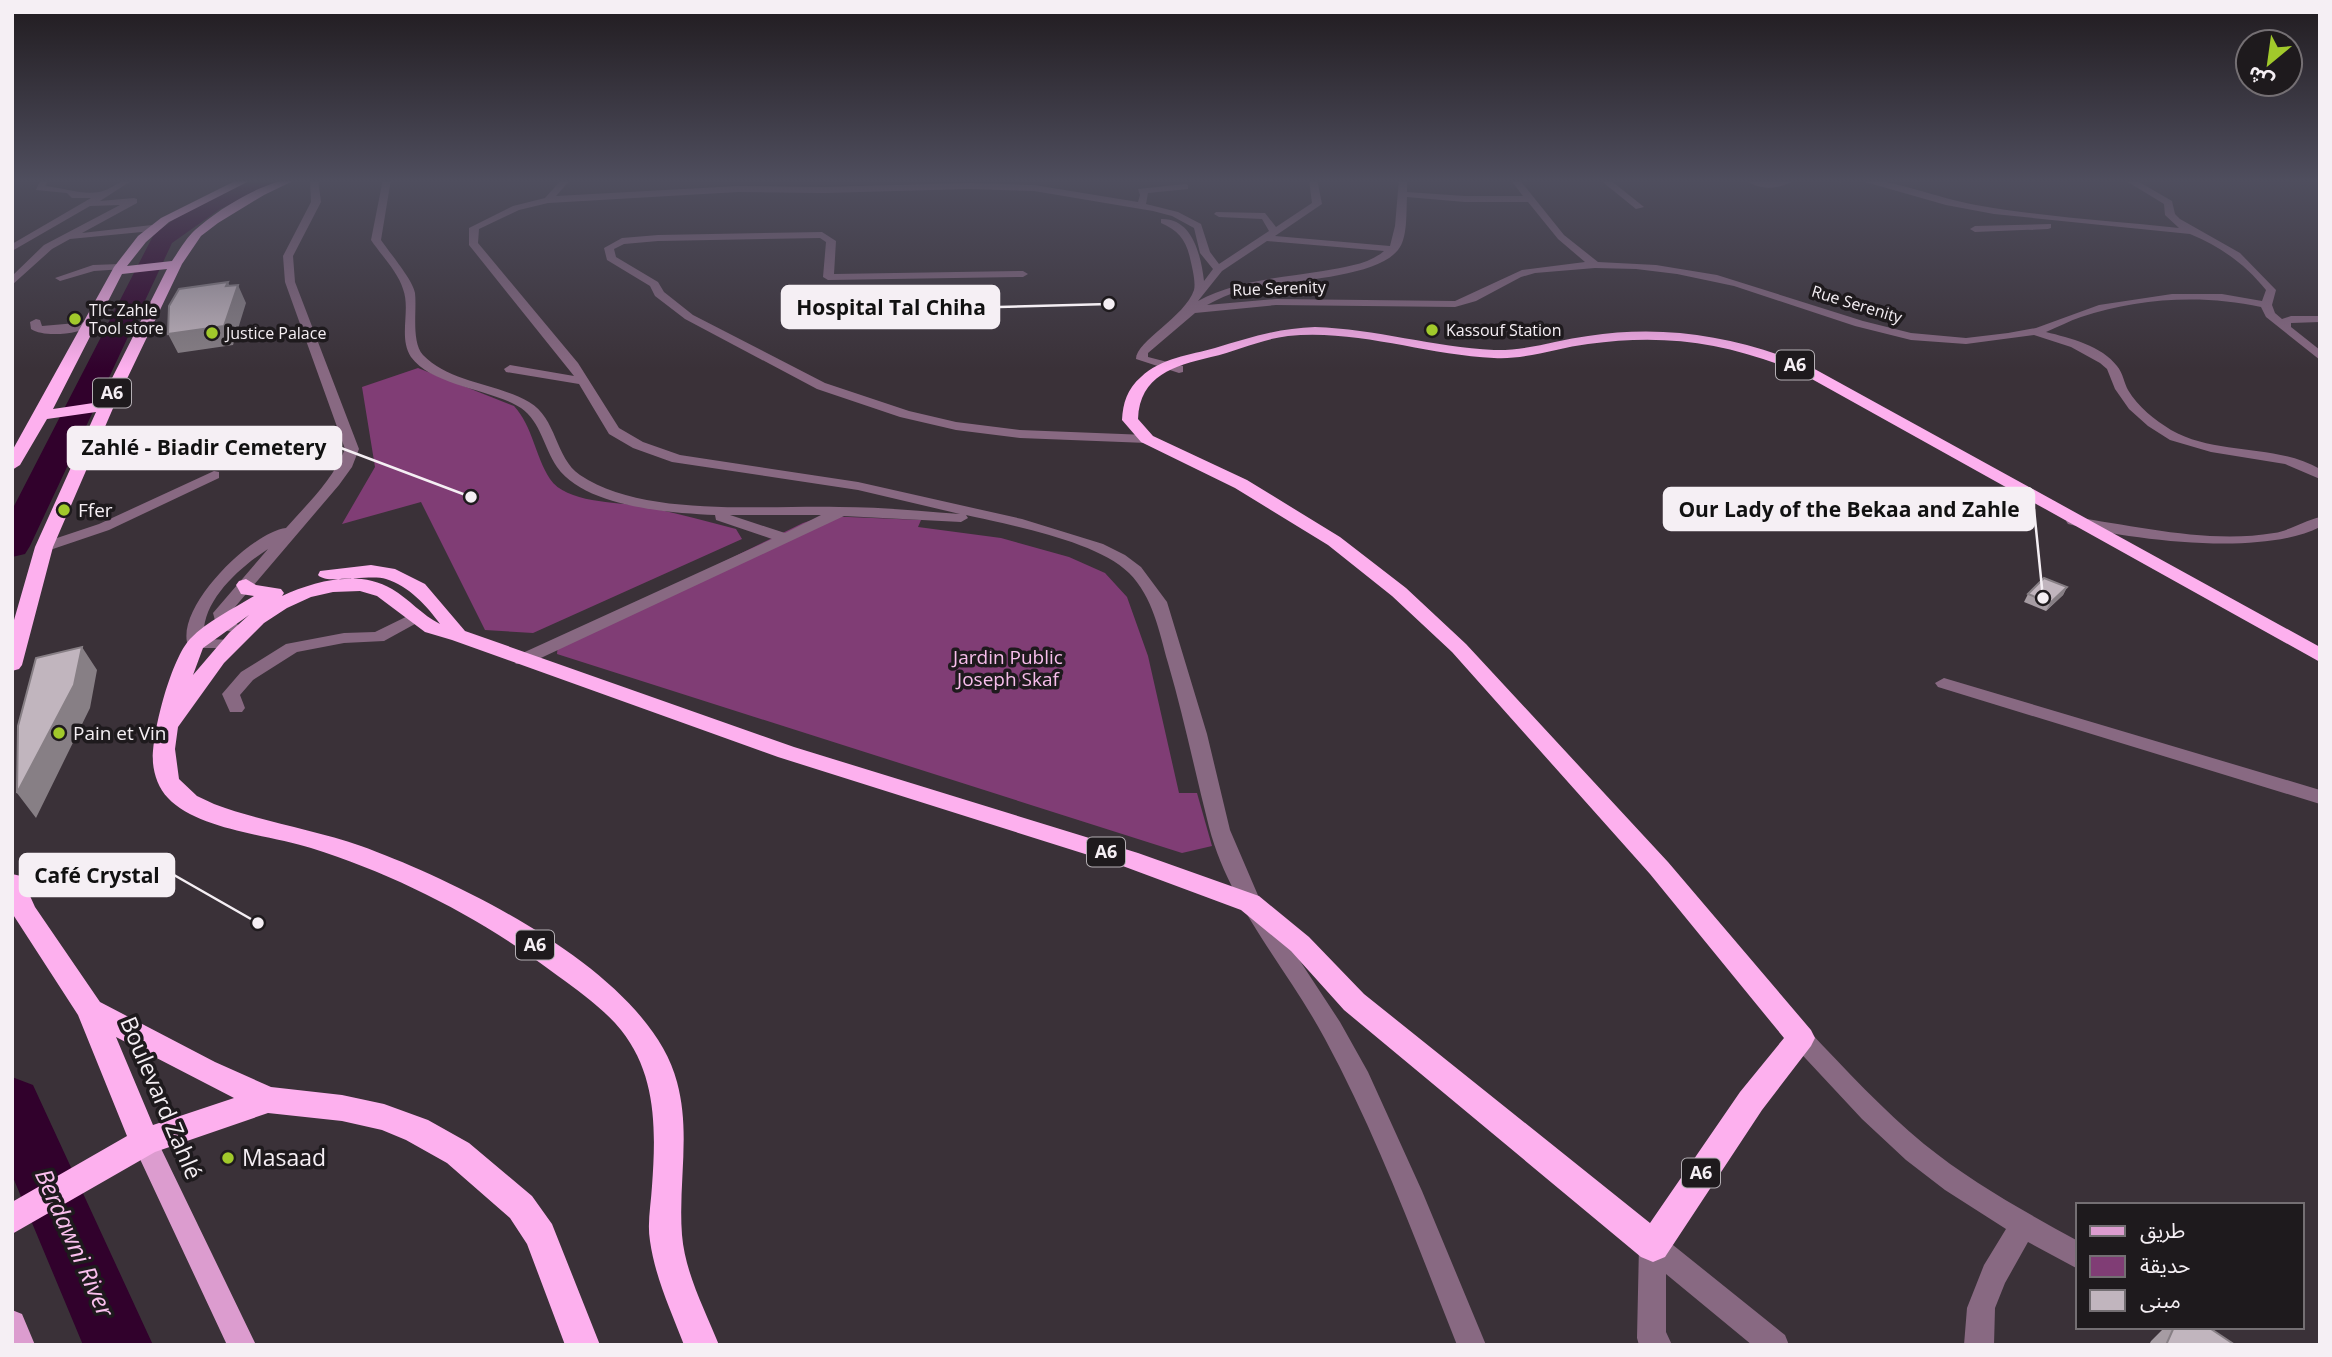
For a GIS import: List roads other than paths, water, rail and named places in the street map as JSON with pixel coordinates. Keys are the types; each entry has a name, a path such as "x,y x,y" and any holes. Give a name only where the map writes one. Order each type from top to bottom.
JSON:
{"highway":[{"name":"A6","path":"12,465 18,448 45,409 119,269 140,242"},
{"name":"A6","path":"12,665 44,547 101,401 176,264 191,242"},
{"path":"119,269 176,264"},
{"name":"A6","path":"1147,439 1130,420 1135,395 1169,370 1272,334 1342,332 1496,354 1518,353 1616,336 1655,333 1710,338 1766,352 1806,370 2073,521 2320,656"},
{"path":"45,409 101,401"},
{"path":"1147,439 1241,484 1334,541 1399,592 1459,648 1659,868 1801,1038"},
{"name":"A6","path":"167,727 232,633 274,593 328,574 367,570 399,575 439,607 458,635"},
{"path":"246,585 248,590 274,593"},
{"name":"A6","path":"702,1345 680,1289 666,1238 670,1134 668,1096 648,1048 633,1024 613,1003 564,965 511,928 451,895 316,841 237,820 187,800 175,791 166,778 163,762 167,727 172,705 195,645 232,633 296,596 318,588 345,585 373,587 432,628 786,752 1129,859 1250,903 1300,944 1354,1002 1653,1246 1751,1101 1801,1038"},
{"name":"Boulevard Zahlé","path":"12,883 24,911 90,1010 145,1142"},
{"path":"90,1010 205,1071 268,1100 342,1108 384,1117 416,1130 458,1153 521,1207 540,1236 583,1345"},
{"path":"14,1218 145,1142 268,1100"}],"main road":[{"name":"Boulevard Zahlé","path":"145,1142 242,1345"},
{"path":"12,1324 21,1345"}],"street":[{"path":"12,282 48,247 57,242"},
{"path":"232,633 221,613 340,474 352,449 290,282 288,256 295,242"},
{"path":"378,242 409,289 412,345 417,356 436,370 525,405 537,414 545,424 565,470 582,483 617,496 691,509 742,522 780,540"},
{"path":"473,242 583,381 614,431 638,446 677,459 887,492 1017,522 1098,547 1120,558 1149,585 1160,602 1169,633 1198,734 1220,830 1250,903 1332,1029 1359,1079 1409,1191 1472,1345"},
{"path":"620,242 609,248 611,258 654,284 659,294 689,317 821,386 905,414 956,426 1020,434 1147,439"},
{"path":"831,242 828,277 1023,274"},
{"path":"1192,242 1200,289"},
{"path":"1203,242 1205,253 1218,269"},
{"path":"1189,313 1200,289 1218,269 1257,242"},
{"path":"1320,242 1394,248"},
{"path":"1169,370 1142,359 1142,352 1189,313 1214,297 1268,281 1358,268 1386,256 1397,242"},
{"path":"1567,242 1595,265"},
{"path":"2215,242 2249,265 2271,290 2266,306 2270,315 2320,356"},
{"name":"Rue Serenity","path":"1189,313 1297,302 1455,304 1482,296 1514,276 1527,272 1595,265 1649,268 1710,277 1756,288 1869,327 1911,337 1967,341 2034,332 2076,314 2135,302 2212,298 2243,299 2266,306"},
{"path":"60,278 93,268 119,269"},
{"path":"2286,329 2285,322 2291,319 2320,319"},
{"path":"36,322 37,329 46,330 88,325"},
{"path":"2034,332 2072,342 2112,367 2122,390 2149,422 2180,439 2228,453 2290,461 2320,475"},
{"path":"510,369 583,381"},
{"path":"736,467 832,491 841,498 841,511"},
{"path":"44,547 104,527 214,475"},
{"path":"872,512 887,492"},
{"path":"691,509 872,512 1017,522"},
{"path":"780,540 796,510"},
{"path":"522,660 841,511"},
{"path":"2073,521 2208,537 2255,539 2286,536 2309,529 2320,520"},
{"path":"195,645 196,622 214,590 251,552 292,528"},
{"path":"236,708 231,694 247,676 292,648 344,638 378,637 418,617"},
{"path":"1944,683 2320,796"},
{"path":"1801,1038 1870,1112 1917,1153 1969,1191 2076,1255"},
{"path":"1979,1345 1981,1308 1994,1275 2023,1224"},
{"path":"1653,1246 1651,1339 1658,1345"},
{"path":"1653,1246 1775,1345"}],"waterway":[{"name":"Berdawni River","path":"12,546 160,242"},
{"name":"Berdawni River","path":"12,1103 118,1345"}],"place":[{"name":"Hospital Tal Chiha","path":"1109,304"},
{"name":"TIC Zahle Tool store","path":"75,319"},
{"name":"Kassouf Station","path":"1432,330"},
{"name":"Justice Palace","path":"212,333"},
{"name":"Zahlé - Biadir Cemetery","path":"471,497"},
{"name":"Ffer","path":"64,510"},
{"name":"Our Lady of the Bekaa and Zahle","path":"2043,598"},
{"name":"Pain et Vin","path":"59,733"},
{"name":"Café Crystal","path":"258,923"},
{"name":"Masaad","path":"228,1158"}],"park label":[{"name":"Jardin Public Joseph Skaf","path":"1008,668"}]}
